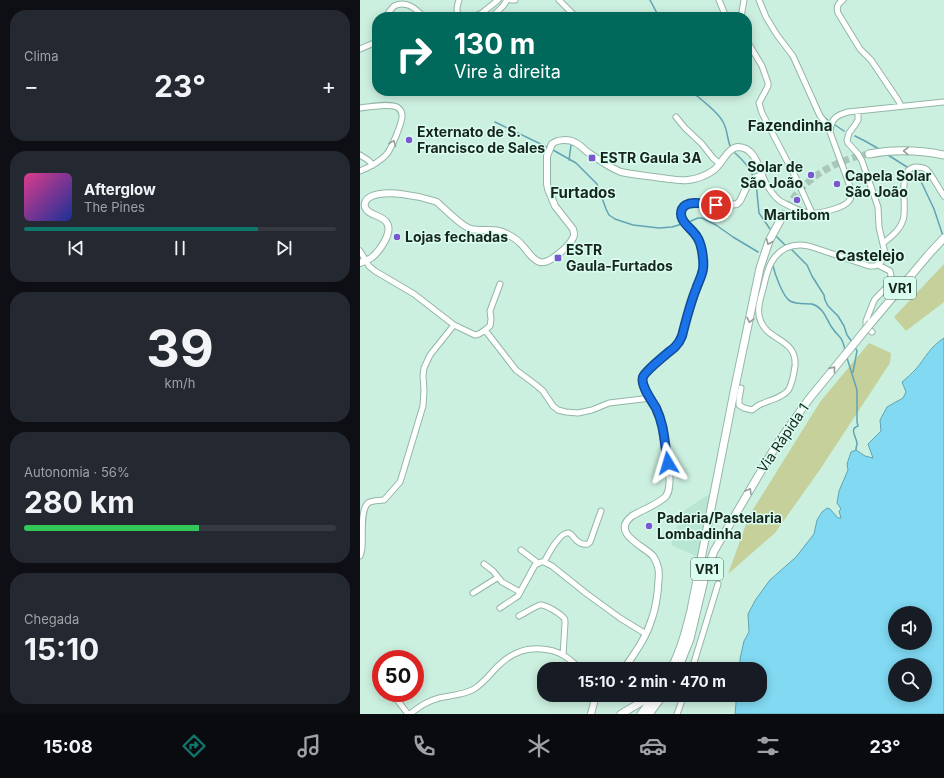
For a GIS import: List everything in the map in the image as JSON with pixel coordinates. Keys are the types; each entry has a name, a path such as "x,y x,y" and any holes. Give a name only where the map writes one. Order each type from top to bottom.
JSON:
{"highway":[{"path":"869,154 910,150 944,155"},
{"name":"VR1","path":"674,662 684,637 691,610 763,259 771,237 782,217"},
{"name":"Via Rápida 1","path":"681,662 690,639 710,560 718,543 777,444 809,399 871,323 944,238"},
{"path":"621,714 641,702"},
{"path":"641,714 650,702"},
{"path":"648,714 657,702"}],"main road":[{"path":"363,262 373,256 382,245 388,235 389,227 386,221 367,210 365,202 374,195 392,193 437,202 469,228 476,230 503,231 517,240 537,261 546,262 560,253 567,246 575,233 574,229 555,206 548,189 546,163 548,150 552,144 558,141 570,141 576,143 614,169 631,174 678,180 690,180 697,178 715,169 730,151 738,147 743,148 754,155 762,175 749,182 737,204 692,203 682,207 682,220 699,239 704,268 679,342 647,372 643,378 644,387 661,418 670,487 667,495 663,499 632,516 625,526 627,536 651,555 658,565 659,571 651,622 646,634 628,662"},
{"path":"591,714 594,702"}],"street":[{"path":"457,12 459,0"},
{"path":"483,12 498,0"},
{"path":"497,12 507,0"},
{"path":"559,0 571,12"},
{"path":"719,0 724,12"},
{"path":"742,12 744,0"},
{"path":"759,0 766,17 792,56 820,116 830,128"},
{"path":"843,0 838,5 838,13 860,49 871,60 901,106"},
{"path":"389,12 396,4 402,1 412,6 419,12"},
{"path":"360,49 372,43"},
{"path":"752,49 762,66 768,83 768,86 759,103 762,113 798,182 812,213"},
{"path":"762,175 776,198 806,212 821,212 845,205 849,202 852,192 830,132 832,123 837,116 848,112 944,102"},
{"path":"360,108 387,105 401,110 402,114 398,131 390,151 373,165 360,171"},
{"path":"858,111 858,120 847,137 848,143 862,161 878,208 879,227 882,243 885,249 885,256 878,265"},
{"path":"676,118 720,164"},
{"path":"360,155 373,165"},
{"path":"882,243 899,228 903,220 905,210 904,181 905,174 908,170 914,167 924,168 928,171 944,196"},
{"path":"741,388 739,405 749,410 752,410 784,394 789,390 794,367 794,355 786,344 764,328 761,323 759,313 760,300 769,267 780,251 794,245 806,245 869,266 878,265 890,271 890,281 875,300 865,324 866,327 872,332"},
{"path":"360,251 363,262 375,271 414,294 454,324 475,335 479,334 490,326 490,311 500,284"},
{"path":"360,556 363,513 365,507 368,503 373,501 384,500 400,482 423,406 424,368 430,355 454,324"},
{"path":"485,330 516,370 536,384 543,391 553,406 558,410 578,413 592,410 609,403 651,398"},
{"path":"544,562 553,546 565,534 570,534 581,544 588,544 601,512"},
{"path":"521,550 538,563"},
{"path":"500,608 516,598 533,567 538,563 544,562 552,566 598,602 646,634"},
{"path":"484,564 493,571 502,582 520,592"},
{"path":"472,593 498,578"},
{"path":"694,662 718,584"},
{"path":"519,616 539,605 547,606 562,616 565,619 563,655"},
{"path":"399,702 409,714 427,702 465,693 484,682 498,666 509,657 519,652 541,649 552,651 563,655 572,662"},
{"path":"677,714 681,702"}],"shaded area":[{"path":"944,264 944,302 906,331 894,317"},
{"path":"869,343 891,353 890,363 819,471 775,533 728,574 749,516 820,402"},
{"path":"710,495 698,557 671,545 682,512"}],"water":[{"path":"944,338 944,714 735,714 736,702 767,702 767,662 740,662 744,641 749,632 748,614 756,599 770,580 796,557 814,534 817,520 822,512 827,508 830,509 838,518 841,518 839,511 841,509 837,503 839,491 848,470 847,464 851,452 856,450 865,456 873,458 868,444 881,431 880,420 887,407 903,398 906,392 902,382 916,369 932,349"}],"waterway":[{"path":"650,0 656,12"},
{"path":"697,96 722,120 731,148"},
{"path":"821,113 829,121"},
{"path":"495,122 547,147"},
{"path":"835,125 844,131"},
{"path":"855,136 879,149"},
{"path":"569,160 571,145"},
{"path":"553,150 576,163 597,184 609,215 615,219 633,225 659,228 672,227 682,224"},
{"path":"735,153 746,163 753,176"},
{"path":"888,155 907,167"},
{"path":"917,173 934,209 943,236"},
{"path":"756,183 759,213 770,229"},
{"path":"691,221 702,218 716,225 758,252"},
{"path":"776,236 786,246"},
{"path":"791,249 807,265 824,295 828,306 838,316 852,342"},
{"path":"773,266 787,299 796,303 812,304 820,308 844,344 845,350"},
{"path":"853,372 857,351 855,347"},
{"path":"847,358 857,390 858,426 855,427 853,431 857,443 856,450"}],"tunnel":[{"path":"782,217 795,196 810,180 838,163 869,154"}],"place":[{"name":"Externato de S. Francisco de Sales","path":"409,140"},
{"name":"ESTR Gaula 3A","path":"592,158"},
{"name":"Solar de São João","path":"811,175"},
{"name":"Capela Solar São João","path":"837,184"},
{"name":"Martibom","path":"797,200"},
{"name":"Lojas fechadas","path":"397,237"},
{"name":"ESTR Gaula-Furtados","path":"558,258"},
{"name":"Padaria/Pastelaria Lombadinha","path":"649,526"}],"district":[{"name":"Fazendinha","path":"790,126"},
{"name":"Furtados","path":"583,193"},
{"name":"Castelejo","path":"870,256"}],"route":[{"path":"668,463 661,418 644,387 642,380 644,375 679,342 703,271 704,265 699,239 682,220 682,207 692,203 716,205"}]}
